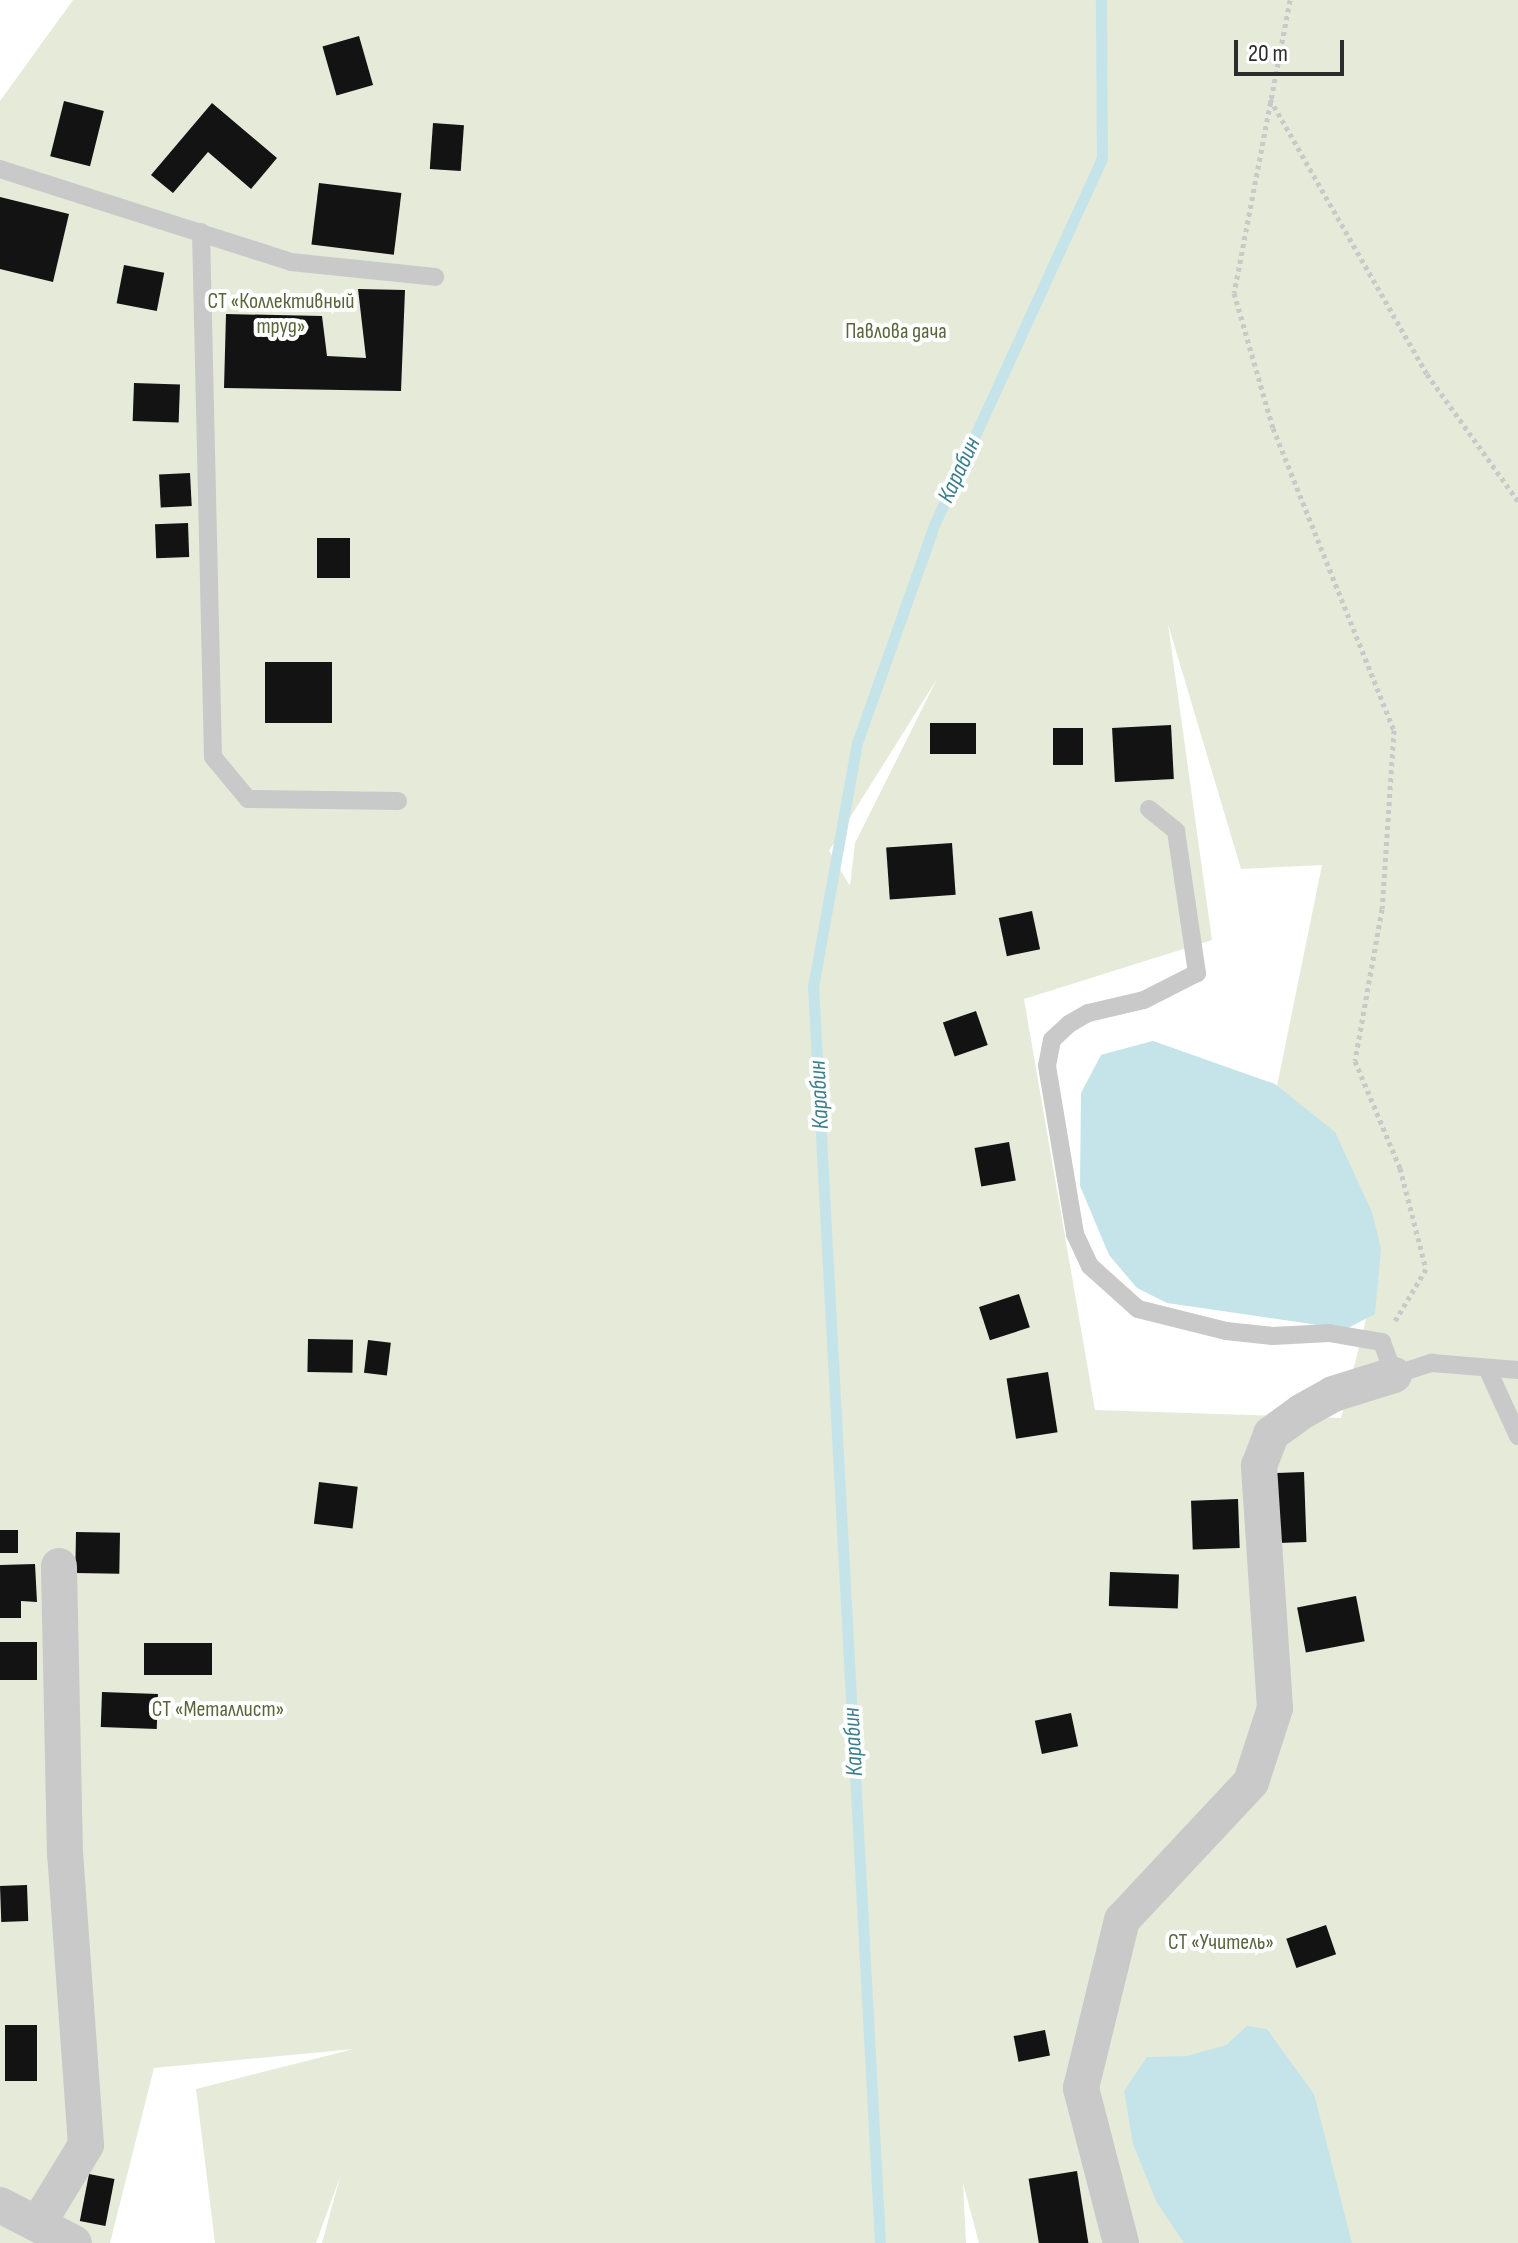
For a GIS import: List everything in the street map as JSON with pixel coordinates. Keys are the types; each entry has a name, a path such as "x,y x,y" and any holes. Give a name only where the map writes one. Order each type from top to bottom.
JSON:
{"street":[{"path":"1121,2243 1081,2088 1122,1920 1251,1782 1275,1708 1259,1466 1271,1434 1301,1412 1353,1386 1388,1358"},
{"path":"39,2222 86,2145 65,1855 59,1566"},
{"path":"0,2205 39,2222 74,2243"}],"lane":[{"path":"0,169 291,262 435,277"},
{"path":"201,232 213,757 248,799 398,801"},
{"path":"1149,809 1176,831 1197,973 1144,1000 1088,1013 1052,1040 1047,1066 1075,1234 1090,1266 1138,1309 1226,1331 1273,1336 1329,1333 1388,1358 1518,1370"},
{"path":"1487,1368 1518,1436"}],"path":[{"path":"1290,0 1234,293 1273,428 1394,730 1382,909 1355,1061 1400,1168 1426,1269 1388,1358"},
{"path":"1269,98 1427,374 1518,501"}],"green space":[{"path":"73,0 1518,0 1518,2243 979,2243 963,2183 966,2243 322,2243 340,2177 316,2243 215,2243 196,2089 354,2049 154,2068 110,2243 0,2243 0,101","holes":["1168,624 1241,869 1322,865 1277,1086 1153,1041 1101,1055 1373,1292 1341,1418 1095,1410 1024,999 1212,940","937,679 855,843 850,886 829,851"]}],"water":[{"path":"1153,1041 1275,1084 1335,1132 1372,1212 1381,1249 1375,1314 1346,1329 1167,1303 1137,1288 1109,1255 1080,1186 1081,1093 1101,1055"},
{"path":"1247,2026 1267,2029 1314,2094 1352,2243 1184,2243 1156,2201 1133,2144 1124,2091 1147,2057 1187,2056 1226,2045"}],"building":[{"path":"359,36 373,85 337,95 322,46"},
{"path":"64,101 104,111 90,166 50,156"},
{"path":"212,103 277,158 251,189 208,152 173,193 151,175"},
{"path":"433,123 464,125 461,171 430,169"},
{"path":"319,183 401,193 394,255 311,245"},
{"path":"0,197 69,214 53,282 0,269"},
{"path":"124,265 164,273 157,311 117,303"},
{"path":"358,289 405,290 401,391 224,388 226,314 322,316 327,356 366,358"},
{"path":"134,383 180,385 179,423 133,421"},
{"path":"190,473 192,506 161,508 159,475"},
{"path":"188,523 189,557 156,558 155,524"},
{"path":"317,538 350,538 350,578 317,578"},
{"path":"265,662 332,662 332,723 265,723"},
{"path":"930,723 976,723 976,754 930,754"},
{"path":"1171,725 1174,779 1115,782 1112,728"},
{"path":"1053,728 1083,728 1083,765 1053,765"},
{"path":"952,843 956,895 890,899 886,848"},
{"path":"1032,911 1040,949 1007,956 999,918"},
{"path":"976,1011 988,1045 955,1056 943,1022"},
{"path":"1009,1142 1016,1180 981,1186 975,1148"},
{"path":"1019,1294 1030,1327 990,1340 979,1307"},
{"path":"308,1339 353,1340 352,1373 307,1372"},
{"path":"368,1340 391,1343 387,1376 364,1373"},
{"path":"1048,1372 1058,1432 1016,1439 1007,1379"},
{"path":"1304,1472 1306,1542 1271,1543 1269,1473"},
{"path":"319,1482 358,1487 353,1528 314,1524"},
{"path":"1238,1499 1240,1548 1193,1550 1191,1501"},
{"path":"0,1530 18,1530 18,1553 0,1553"},
{"path":"76,1532 120,1533 119,1574 75,1573"},
{"path":"35,1564 37,1602 21,1601 21,1618 0,1618 0,1565"},
{"path":"1110,1572 1179,1574 1178,1608 1109,1606"},
{"path":"1356,1596 1365,1641 1306,1653 1297,1607"},
{"path":"0,1642 37,1642 37,1680 0,1680"},
{"path":"144,1643 212,1643 212,1675 144,1675"},
{"path":"102,1692 158,1694 157,1729 101,1727"},
{"path":"1071,1713 1078,1746 1042,1754 1035,1721"},
{"path":"27,1885 28,1921 1,1922 0,1886"},
{"path":"1326,1925 1336,1954 1296,1968 1286,1939"},
{"path":"5,2025 37,2025 37,2081 5,2081"},
{"path":"1045,2030 1050,2056 1019,2062 1014,2036"},
{"path":"1077,2171 1088,2243 1039,2243 1029,2179"},
{"path":"89,2174 115,2179 105,2226 80,2221"}],"waterway":[{"name":"Карабин","path":"880,2243 813,987 857,743 935,523 1102,158 1101,0"}],"park label":[{"name":"СТ «Коллективный труд»","path":"281,314"},
{"name":"Павлова дача","path":"896,332"},
{"name":"СТ «Металлист»","path":"218,1710"},
{"name":"СТ «Учитель»","path":"1221,1943"}]}
